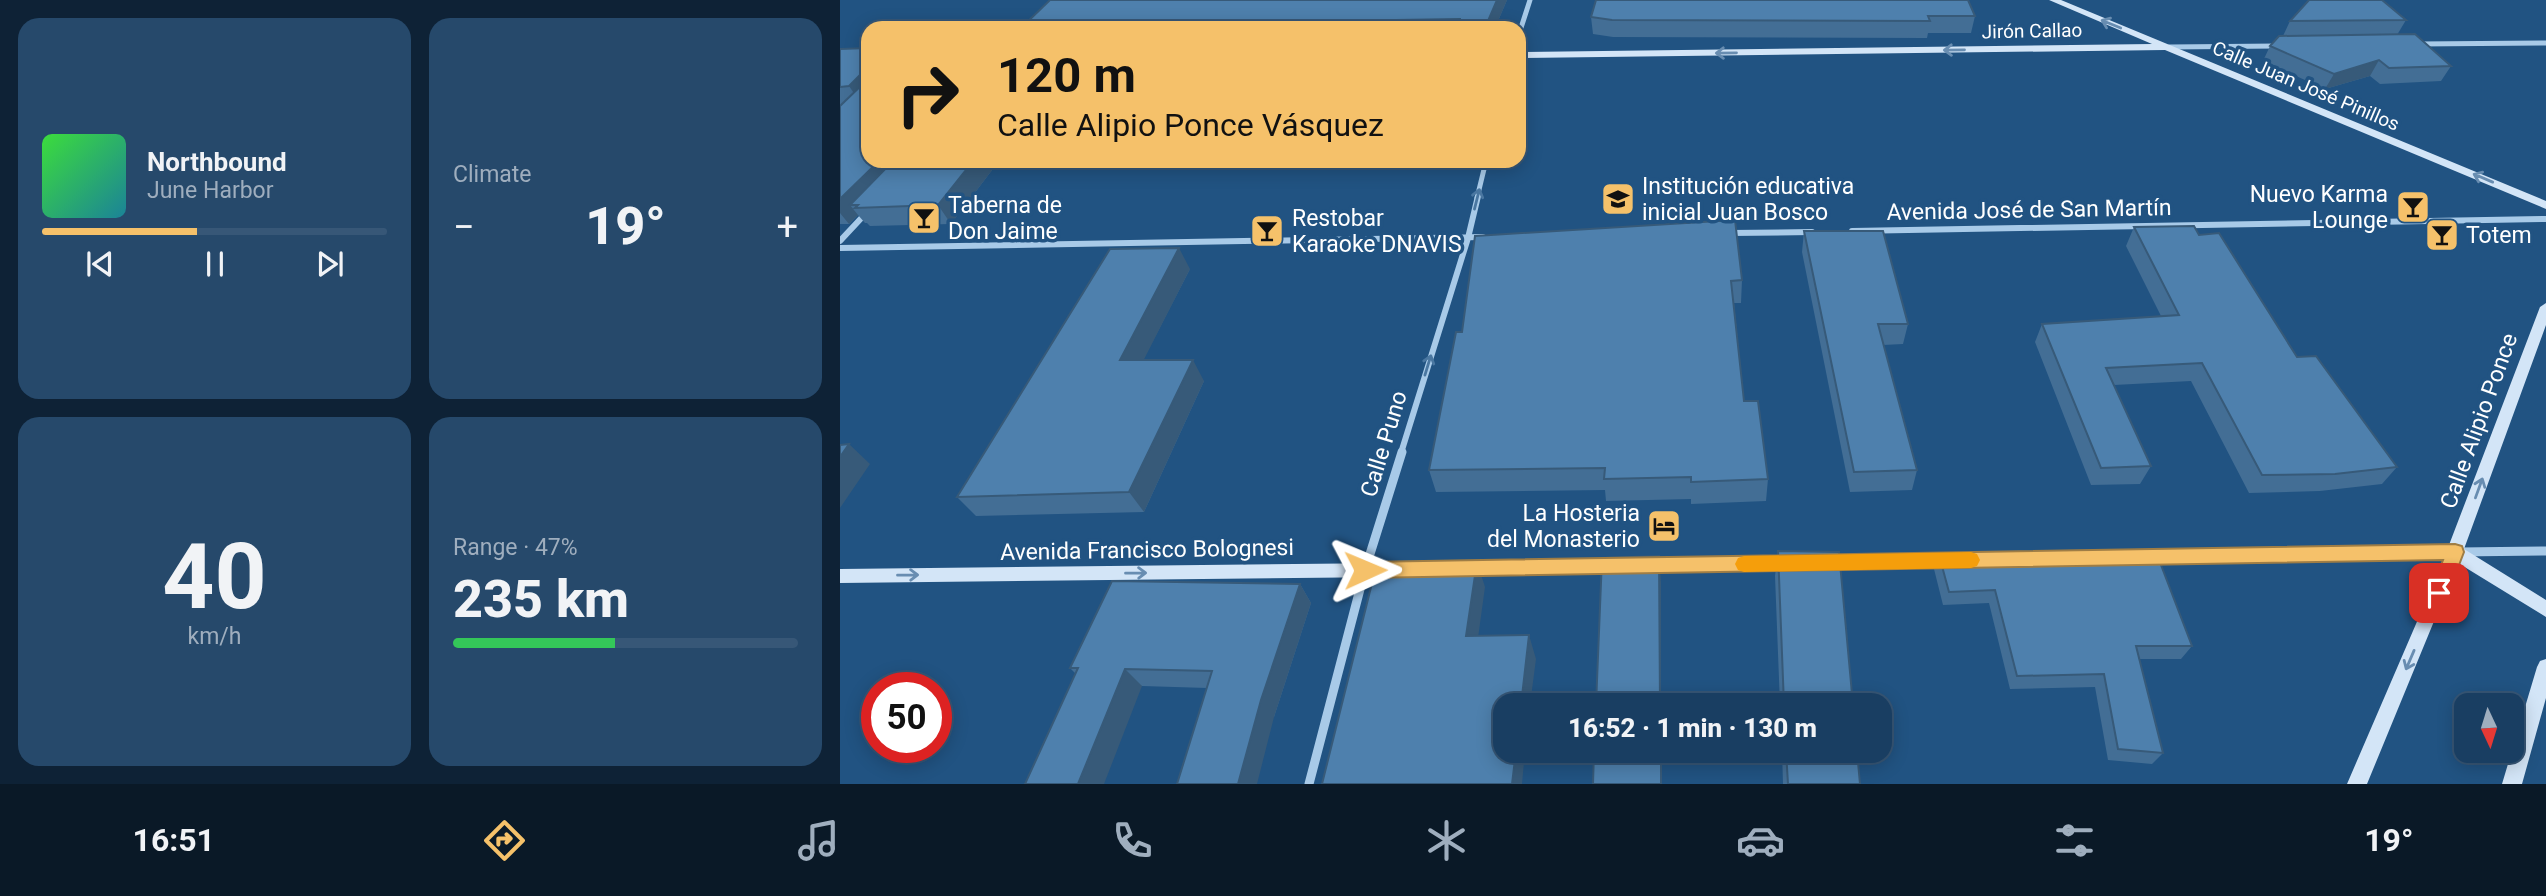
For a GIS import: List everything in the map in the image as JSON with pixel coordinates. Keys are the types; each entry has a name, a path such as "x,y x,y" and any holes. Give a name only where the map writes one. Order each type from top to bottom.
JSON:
{"main road":[{"name":"Calle Juan José Pinillos","path":"2053,0 2546,205"},
{"name":"Jirón Callao","path":"1526,55 2169,47"},
{"name":"Calle Alipio Ponce","path":"2357,784 2455,552 2546,307"},
{"path":"2120,557 2455,552 2546,609"},
{"path":"1449,569 1980,560"},
{"name":"Avenida Francisco Bolognesi","path":"840,576 1407,570"},
{"path":"2512,784 2546,667"}],"street":[{"path":"1523,21 1530,0"},
{"path":"2406,44 2546,43"},
{"name":"Jirón Callao","path":"2169,47 2281,46"},
{"name":"Calle Puno","path":"1309,784 1365,570 1468,237 1484,168"},
{"path":"840,241 878,201"},
{"name":"Avenida José de San Martín","path":"1841,231 2546,219"},
{"path":"1716,233 1827,231"},
{"path":"840,248 1495,237"},
{"path":"2455,552 2546,551"}],"building":[{"path":"1050,0 1497,0 1488,21 1028,21"},
{"path":"1596,0 1968,0 1975,16 1928,16 1930,21 1612,20 1591,17"},
{"path":"2309,0 2382,0 2406,20 2290,21"},
{"path":"2415,34 2451,66 2389,68 2379,60 2334,74 2270,46 2279,36"},
{"path":"861,48 861,74 849,86 840,87 840,49"},
{"path":"861,86 861,168 872,168 840,199 840,106"},
{"path":"886,168 967,168 938,205 855,208 858,205 850,205"},
{"path":"1735,220 1742,280 1731,281 1744,401 1758,401 1768,479 1691,482 1691,477 1604,479 1605,468 1429,470 1456,332 1462,332 1475,236"},
{"path":"2194,226 2199,235 2219,233 2297,357 2316,356 2397,467 2335,474 2262,475 2202,363 2106,368 2151,466 2101,468 2042,324 2179,315 2134,227"},
{"path":"1804,231 1883,231 1908,324 1878,324 1917,470 1854,472"},
{"path":"1179,248 1120,360 1193,360 1129,492 957,497 1110,249"},
{"path":"849,444 840,457 840,445"},
{"path":"1778,551 1839,552 1852,693 1784,693"},
{"path":"2156,552 2192,646 2136,646 2163,753 2118,749 2104,674 2017,676 1995,590 1949,592 1939,555"},
{"path":"1659,556 1660,693 1596,693 1602,558"},
{"path":"1477,562 1466,636 1529,635 1522,693 1493,693 1493,763 1515,763 1512,784 1322,784 1377,563"},
{"path":"1112,581 1300,584 1261,700 1238,784 1177,784 1212,671 1125,669 1078,784 1025,784 1078,668 1070,668"},
{"path":"1594,763 1661,763 1661,784 1593,784"},
{"path":"1787,763 1858,763 1860,784 1788,784"}],"slow traffic":[{"path":"1744,564 1971,560"}],"place":[{"name":"Institución educativa inicial Juan Bosco","path":"1618,199"},
{"name":"Nuevo Karma Lounge","path":"2413,207"},
{"name":"Taberna de Don Jaime","path":"924,218"},
{"name":"Restobar Karaoke DNAVIS","path":"1267,231"},
{"name":"Totem","path":"2442,235"},
{"name":"La Hosteria del Monasterio","path":"1664,526"}],"route":[{"path":"1365,570 2455,552 2439,593"}]}
